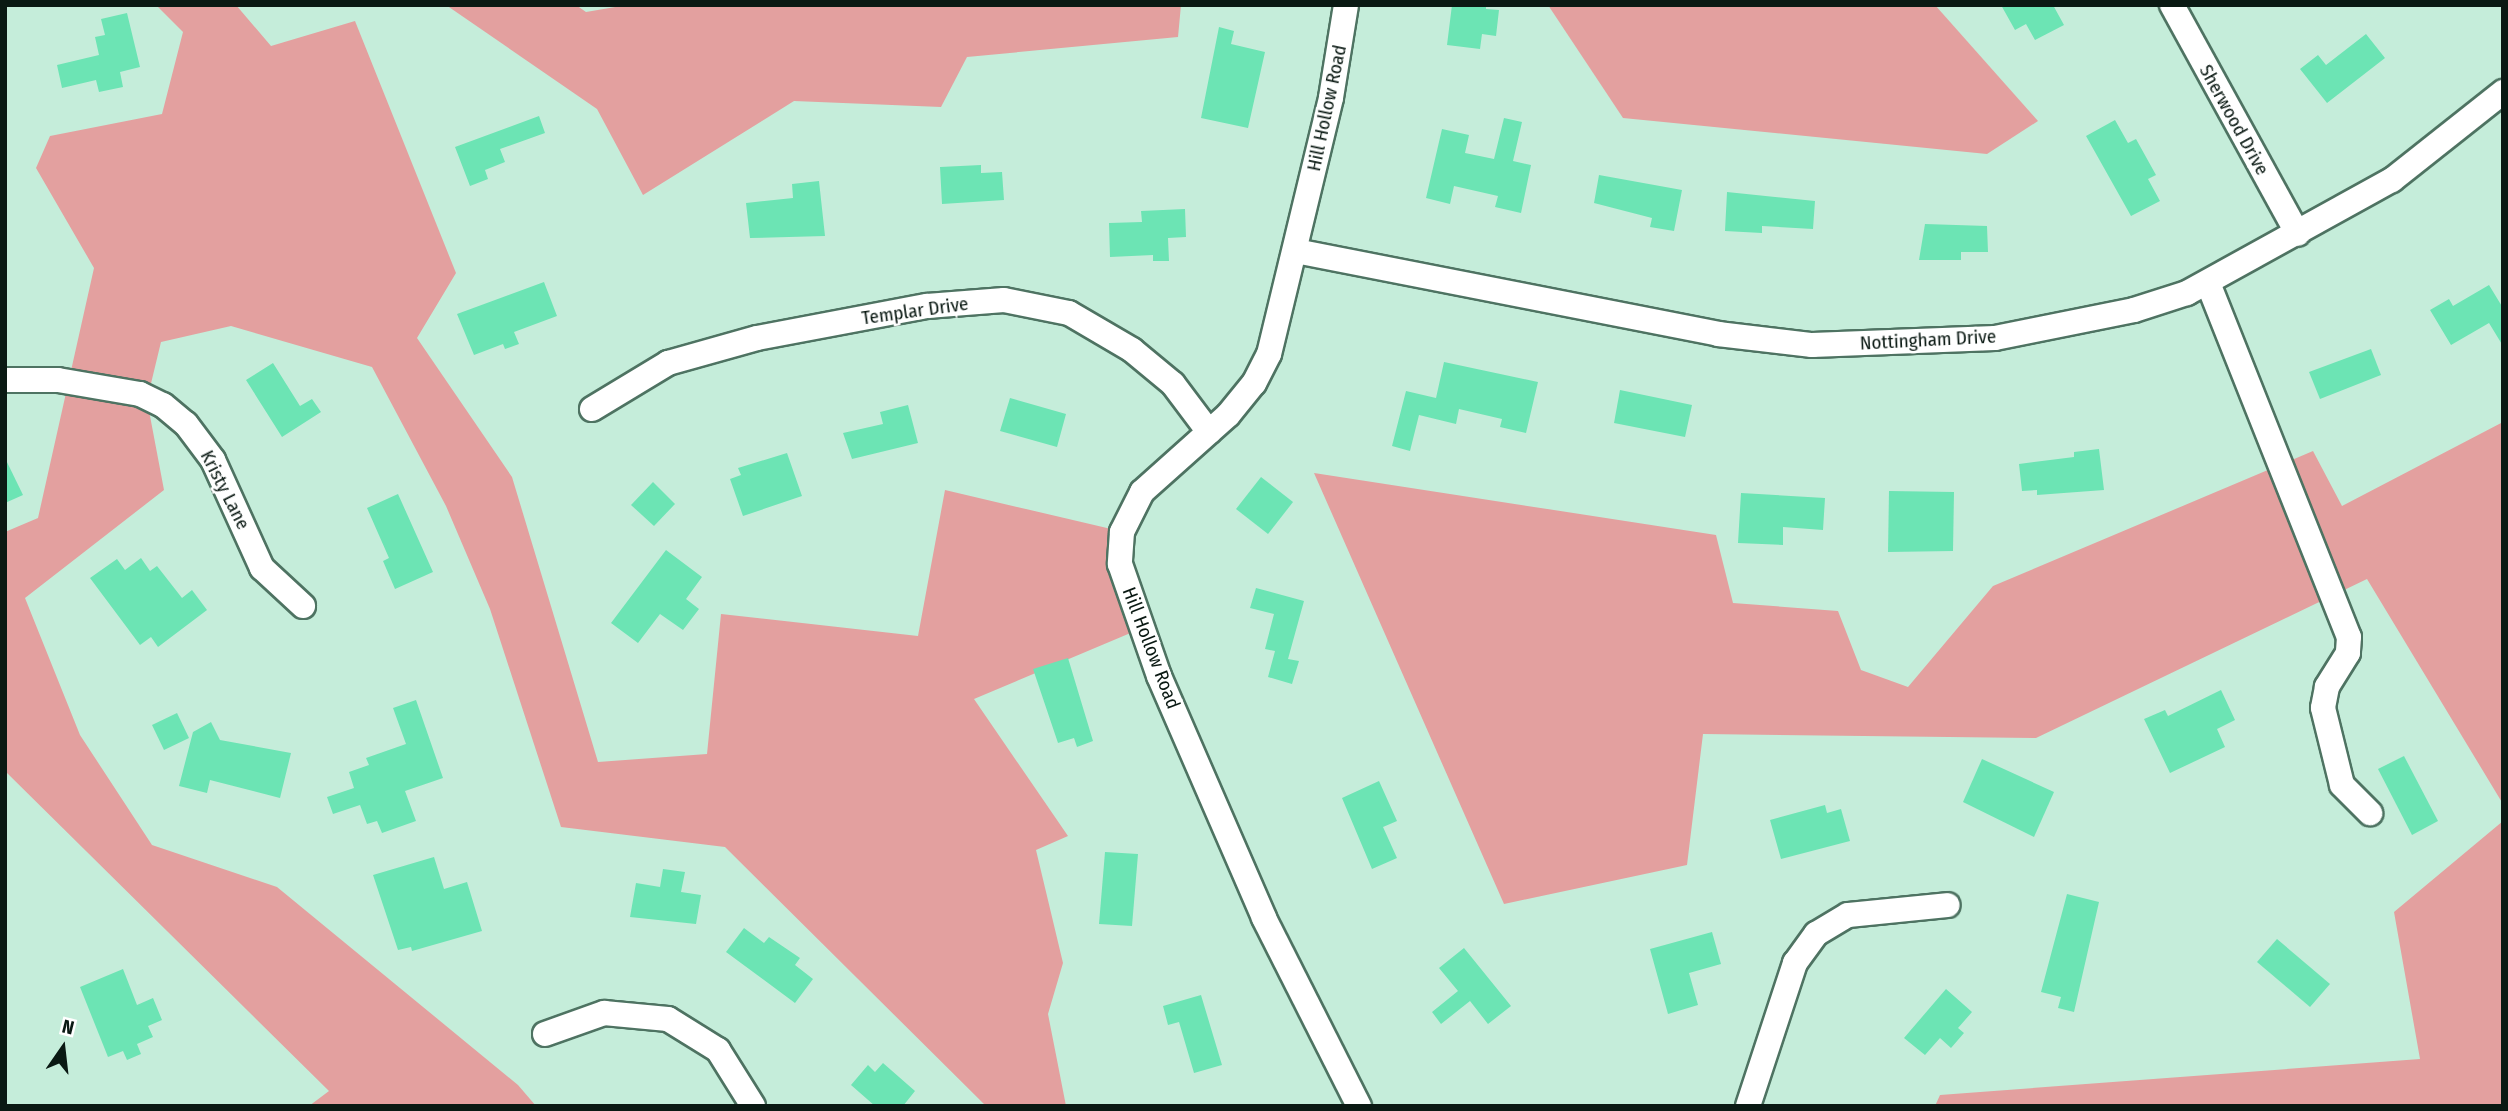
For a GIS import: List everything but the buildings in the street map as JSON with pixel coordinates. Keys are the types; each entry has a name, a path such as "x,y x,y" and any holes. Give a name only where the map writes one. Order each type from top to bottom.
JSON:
{"street":[{"name":"Hill Hollow Road","path":"1346,5 1331,98 1269,354 1254,383 1209,432 1142,492 1125,524 1120,564 1159,676 1264,918 1359,1106"},
{"name":"Sherwood Drive","path":"2172,5 2298,234"},
{"name":"Nottingham Drive","path":"1296,251 1718,334 1812,345 1995,338 2134,310 2208,282 2298,234 2428,156 2503,92"},
{"path":"2208,282 2350,637 2348,653 2327,687 2323,708 2342,785 2370,813"},
{"name":"Templar Drive","path":"592,409 668,363 757,338 927,306 1004,299 1069,313 1132,351 1173,384 1209,432"},
{"name":"Kristy Lane","path":"5,380 58,380 139,394 163,405 186,424 213,460 262,568 303,606"},
{"path":"1748,1106 1795,963 1816,934 1848,915 1948,905"},
{"path":"545,1034 604,1013 668,1019 718,1050 753,1106"}],"shaded area":[{"path":"156,5 236,5 271,46 355,21 456,273 417,338 512,477 598,762 707,754 721,614 918,636 945,490 1124,532 1140,629 974,699 1068,836 1036,850 1063,963 1048,1014 1066,1106 986,1106 725,847 561,827 490,609 446,506 372,367 231,326 161,342 147,400 164,490 25,598 80,735 152,845 277,887 518,1085 536,1106 309,1106 329,1091 5,771 5,532 38,518 94,268 36,168 50,136 162,114 183,32"},
{"path":"446,5 576,5 586,12 627,5 1181,5 1178,37 967,57 941,107 794,101 643,195 597,109"},
{"path":"1548,5 1935,5 2038,121 1987,154 1623,118"},
{"path":"2503,422 2503,804 2367,579 2036,738 1703,734 1687,865 1504,904 1314,473 1716,535 1733,603 1838,611 1861,670 1908,687 1993,586 2313,451 2342,506"},
{"path":"2503,821 2503,1103 2499,1106 1935,1106 1940,1095 2420,1059 2394,912"}]}
